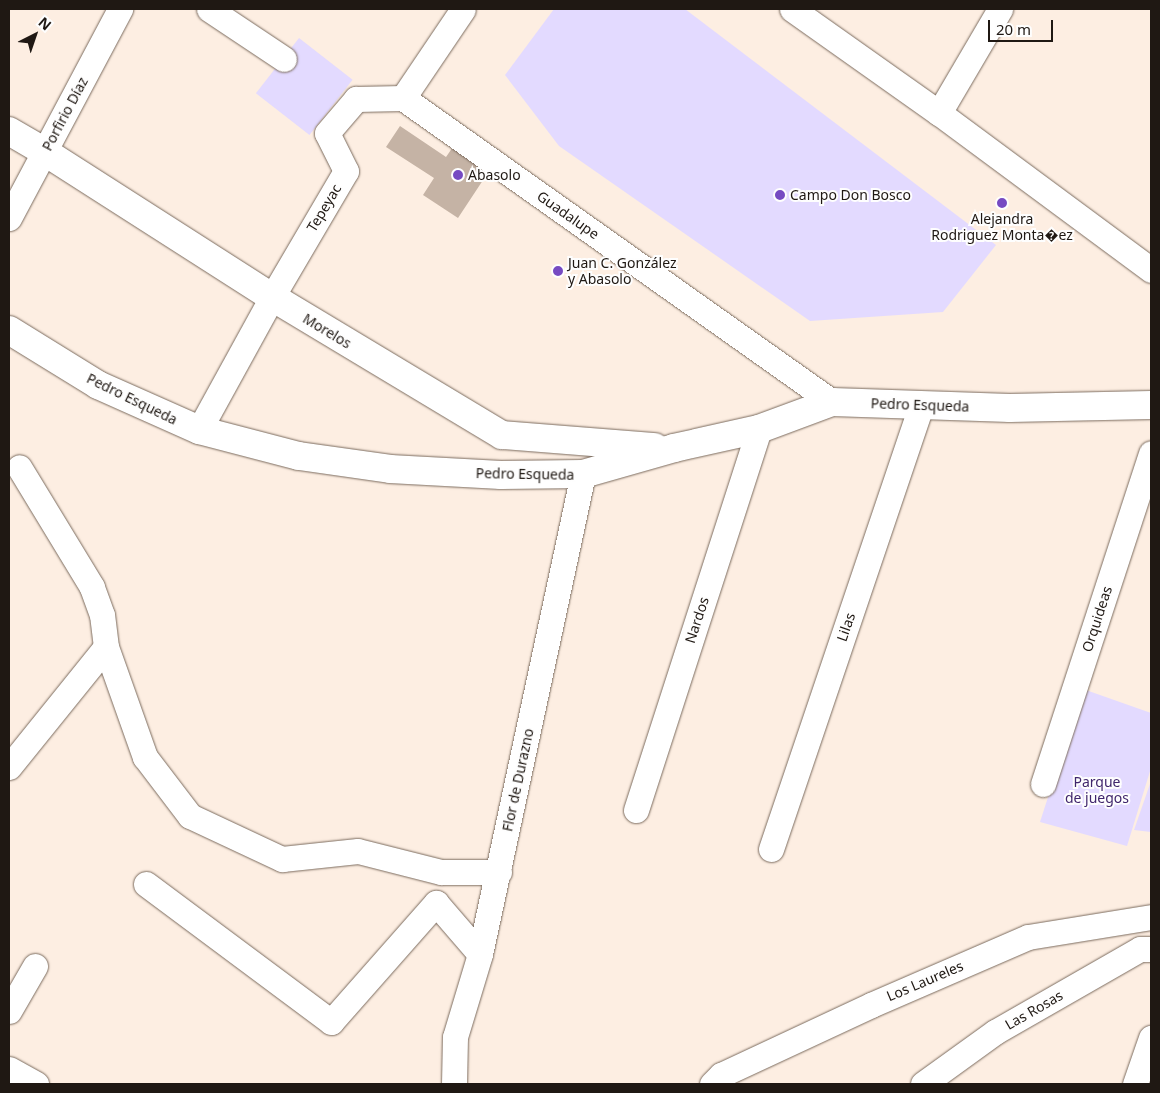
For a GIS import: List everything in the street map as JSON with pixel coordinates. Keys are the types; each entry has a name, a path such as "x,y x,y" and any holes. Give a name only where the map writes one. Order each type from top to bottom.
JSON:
{"street":[{"name":"Porfirio Díaz","path":"9,218 120,9"},
{"path":"209,9 284,59"},
{"path":"403,98 463,9"},
{"path":"792,9 939,113 1151,270"},
{"path":"939,113 1000,9"},
{"name":"Tepeyac","path":"199,430 272,297 346,172 327,133 356,99 403,98"},
{"name":"Guadalupe","path":"403,98 832,402"},
{"name":"Morelos","path":"9,131 272,297 502,435 674,448"},
{"name":"Pedro Esqueda","path":"9,330 98,385 199,430 299,456 390,469 501,475 584,474 674,448 759,429 832,402 1010,408 1151,405"},
{"name":"Lilas","path":"771,849 921,406"},
{"name":"Nardos","path":"636,810 759,429"},
{"name":"Orquideas","path":"1043,784 1151,453"},
{"path":"19,467 92,587 102,615 106,647 146,757 190,816 282,859 358,851 440,872 499,872"},
{"name":"Flor de Durazno","path":"454,1084 455,1037 480,954 499,872 584,474"},
{"path":"9,767 106,647"},
{"path":"146,884 331,1022 436,903 440,872"},
{"path":"436,903 480,954"},
{"name":"Los Laureles","path":"712,1084 721,1075 862,1009 1028,937 1151,917"},
{"name":"Las Rosas","path":"923,1084 995,1032 1140,949 1151,949"},
{"path":"9,1011 35,966"},
{"path":"1135,1084 1151,1038"},
{"path":"9,1069 36,1084"}],"green space":[{"name":"Campo Don Bosco","path":"554,9 685,9 996,245 943,312 810,321 559,146 505,75"},
{"path":"299,38 353,80 309,135 256,93"},
{"name":"Parque de juegos","path":"1083,689 1151,713 1151,768 1127,846 1040,822"},
{"path":"1151,781 1151,832 1134,830"}],"building":[{"path":"400,126 446,157 455,144 491,168 458,218 423,195 434,178 386,147"}],"place":[{"name":"Abasolo","path":"458,175"},
{"name":"Campo Don Bosco","path":"780,195"},
{"name":"Alejandra Rodriguez Monta�ez","path":"1002,203"},
{"name":"Juan C. González y Abasolo","path":"558,271"}]}
